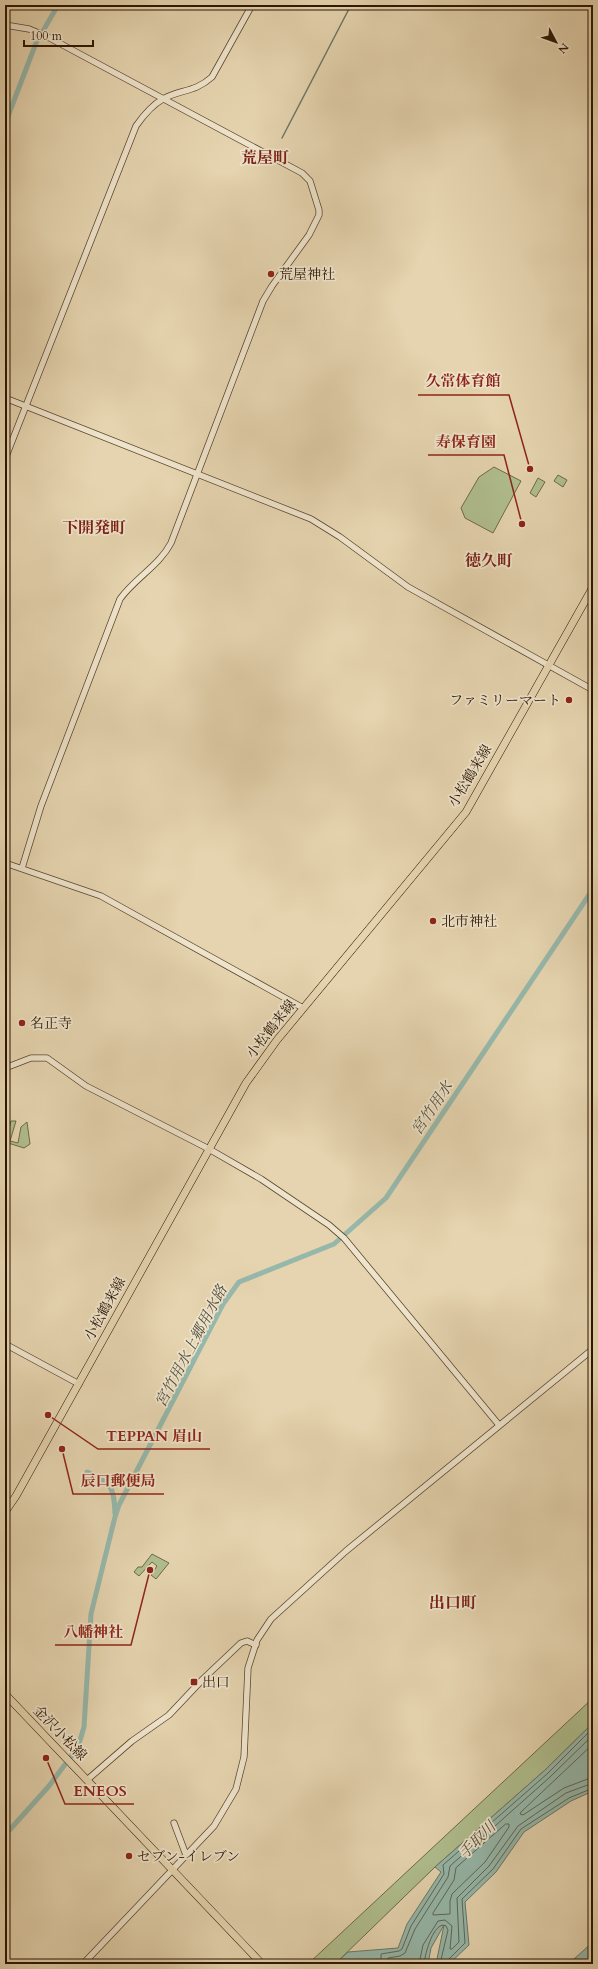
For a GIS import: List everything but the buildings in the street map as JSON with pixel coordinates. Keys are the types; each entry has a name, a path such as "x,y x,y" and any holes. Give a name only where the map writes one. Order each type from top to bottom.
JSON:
{"main road":[{"name":"小松鶴来線","path":"5,1512 16,1496 209,1149 258,1065 466,812 593,586"},
{"name":"金沢小松線","path":"5,1694 262,1964"}],"street":[{"path":"5,459 131,135 142,117 163,99 202,86 212,77 252,5"},
{"path":"5,25 43,35 302,173 310,181 319,210 314,227 263,301 167,551 154,565 131,585 120,599 41,806 22,868"},
{"path":"5,398 290,510 321,525 398,581 593,690"},
{"path":"5,863 101,896 304,1008"},
{"path":"5,1068 31,1058 47,1058 86,1086 209,1149 261,1179 329,1225 344,1238 499,1425"},
{"path":"5,1344 79,1384"},
{"path":"83,1964 214,1826 236,1789 244,1757 248,1668 256,1644 271,1619 302,1590 499,1425 593,1349"},
{"path":"87,1780 132,1741 169,1715 203,1679 241,1643 247,1641 256,1644"},
{"path":"174,1823 186,1855"}],"green space":[{"path":"494,467 521,481 493,533 465,518 461,508 479,477"},
{"path":"558,475 567,480 563,487 554,481"},
{"path":"538,478 545,482 536,497 530,493"},
{"path":"11,1121 16,1121 10,1141 18,1143 21,1127 27,1122 30,1144 24,1148 5,1142"},
{"path":"152,1554 169,1563 156,1579 151,1575 157,1566 152,1562 139,1576 134,1572 138,1567 142,1567"},
{"path":"593,1698 593,1723 544,1771 435,1867 335,1964 308,1964"}],"water":[{"name":"手取川","path":"593,1723 593,1791 571,1801 524,1832 496,1872 465,1902 469,1945 449,1964 436,1964 444,1925 431,1948 428,1964 399,1964 399,1962 377,1964 378,1959 351,1964 335,1964 348,1952 398,1948 407,1924 441,1872 435,1867 544,1771"},
{"path":"593,1942 593,1956 585,1964 572,1964 574,1959"}],"waterway":[{"path":"5,124 36,43 58,5"},
{"path":"282,138 351,5"},
{"name":"宮竹用水上郷用水路","path":"5,1835 49,1786 78,1747 84,1727 91,1614 115,1517 119,1505 223,1304 239,1282 334,1244 386,1198 593,889"},
{"path":"87,1472 107,1483 110,1487 114,1497 115,1514"}],"place":[{"name":"荒屋神社","path":"271,274"},
{"name":"久常体育館","path":"530,469"},
{"name":"寿保育園","path":"522,524"},
{"name":"ファミリーマート","path":"569,700"},
{"name":"北市神社","path":"433,921"},
{"name":"名正寺","path":"22,1023"},
{"name":"TEPPAN 眉山","path":"48,1415"},
{"name":"辰口郵便局","path":"62,1449"},
{"name":"八幡神社","path":"150,1570"},
{"name":"出口","path":"194,1682"},
{"name":"ENEOS","path":"46,1758"},
{"name":"セブン-イレブン","path":"129,1856"}],"district":[{"name":"荒屋町","path":"265,158"},
{"name":"下開発町","path":"94,528"},
{"name":"徳久町","path":"489,561"},
{"name":"出口町","path":"453,1603"}],"water label":[{"name":"宮竹用水","path":"432,1108"}]}
